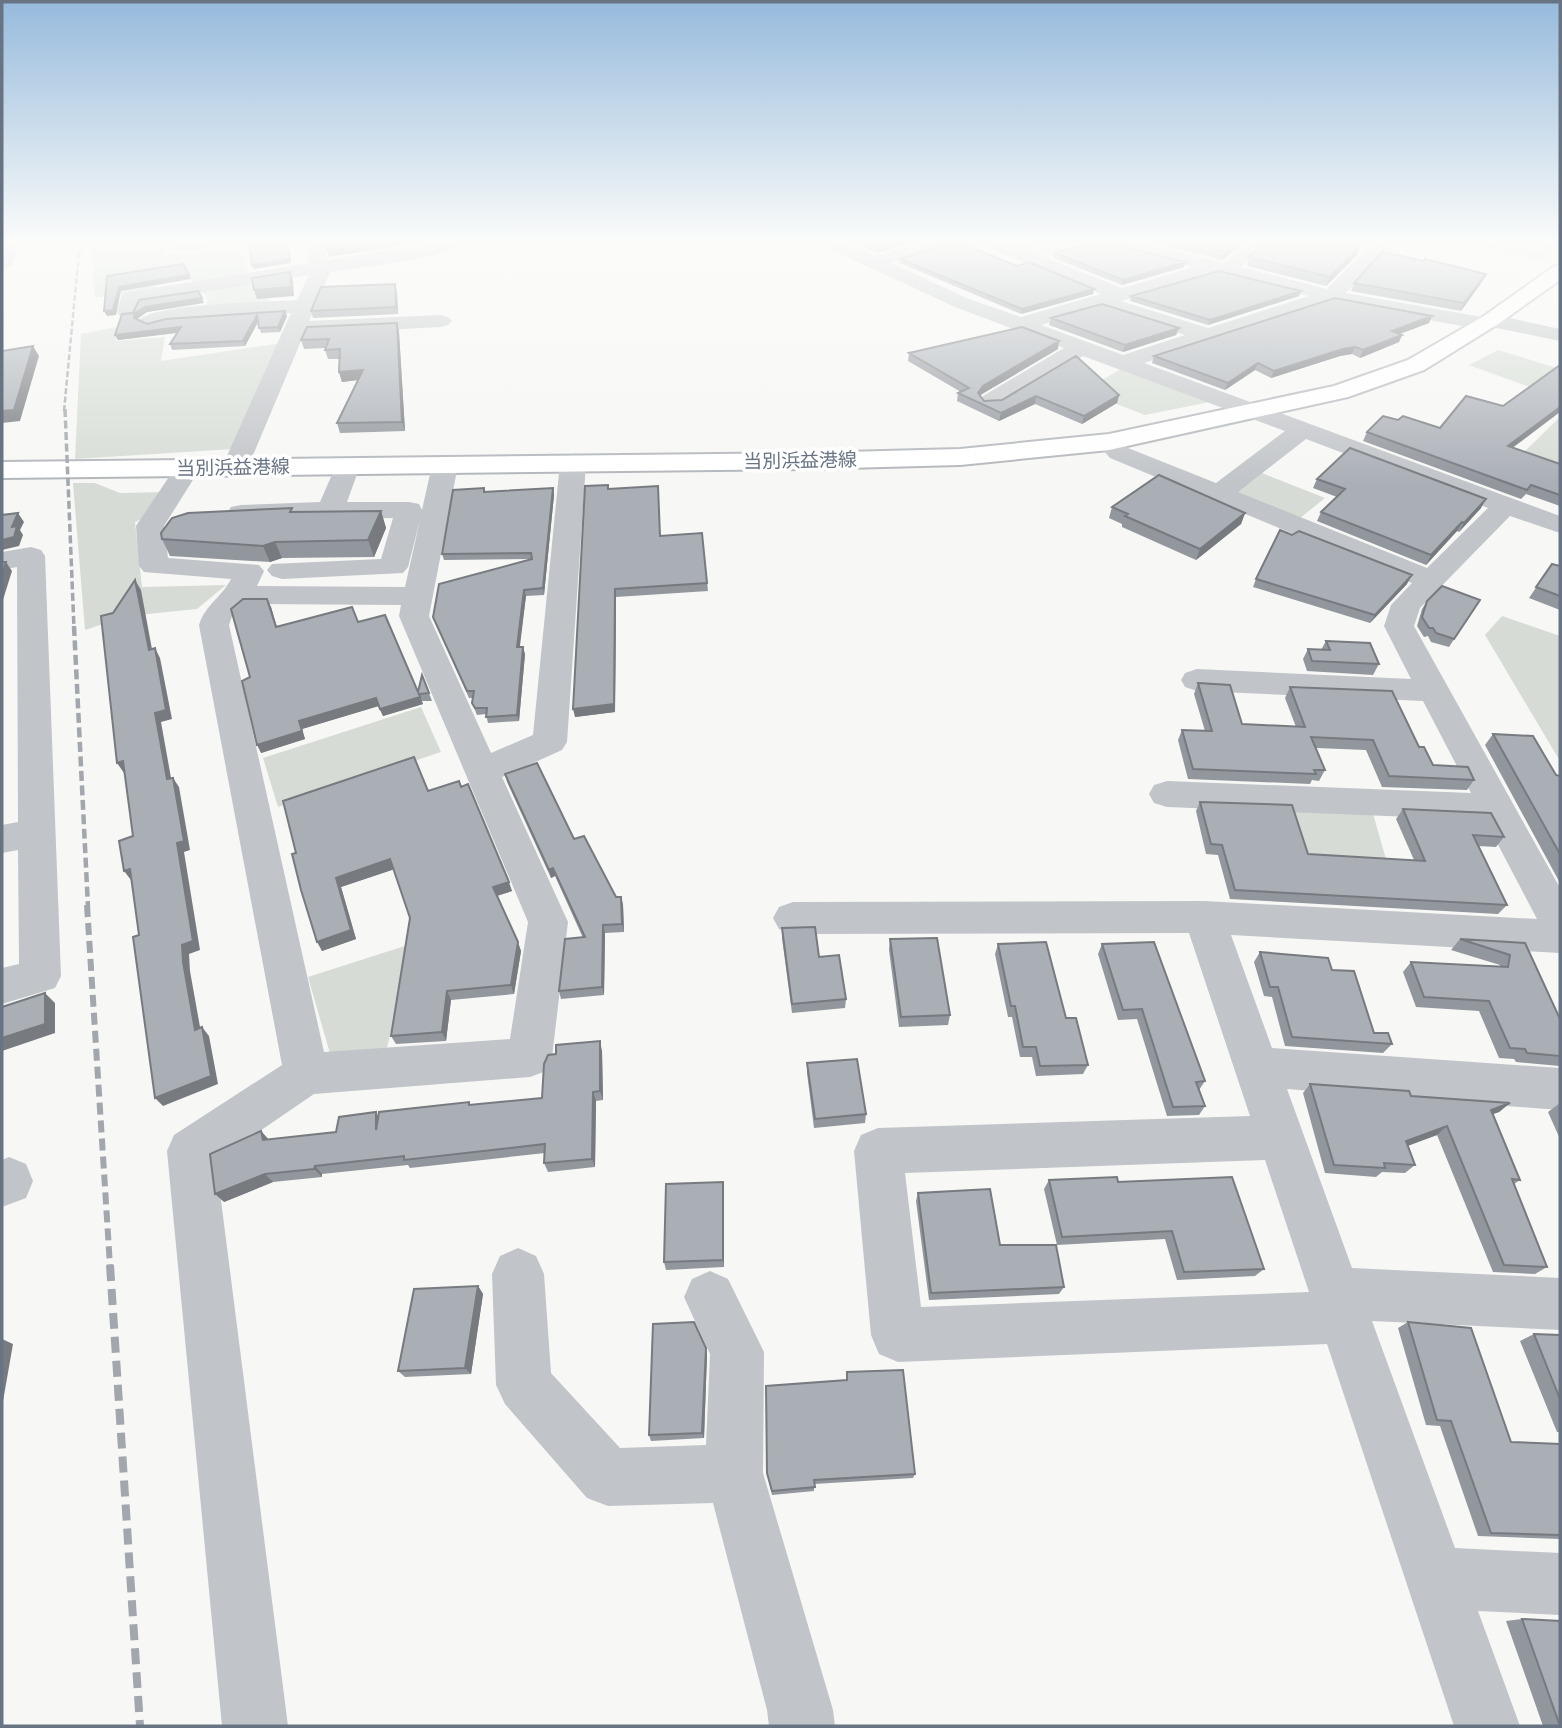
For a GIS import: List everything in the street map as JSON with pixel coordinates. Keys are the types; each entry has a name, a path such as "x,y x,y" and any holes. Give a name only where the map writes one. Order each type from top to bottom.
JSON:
{"main road":[{"name":"当別浜益港線","path":"2,470 960,457 1109,442 1340,391 1416,365 1486,323"}],"street":[{"path":"235,467 300,323"},
{"path":"298,327 402,323"},
{"path":"1017,323 1560,525"},
{"path":"1021,324 1026,323"},
{"path":"1175,323 1207,335"},
{"path":"1123,362 1246,323"},
{"path":"1491,323 1560,335"},
{"path":"991,401 1082,347"},
{"path":"1219,494 1304,429"},
{"path":"1109,442 1119,453 1431,580"},
{"path":"482,771 550,742 573,463"},
{"path":"255,1726 191,1151 306,1074 530,1057 548,922 414,616 445,465"},
{"path":"330,510 347,466"},
{"path":"188,467 150,526 154,566 244,583 418,596"},
{"path":"1506,505 1406,605 1399,626 1560,925"},
{"path":"150,526 175,525 200,517 330,510 409,510 393,568 244,583 218,612 215,625 306,1074"},
{"path":"2,561 31,556 19,836 40,976 2,986"},
{"path":"1197,680 1435,691"},
{"path":"1167,794 1497,807"},
{"path":"1204,917 1487,1726"},
{"path":"793,918 1204,917 1560,937"},
{"path":"1257,1067 1560,1089"},
{"path":"1282,1137 878,1151 898,1335 1341,1305 1560,1304"},
{"path":"518,1274 524,1385 608,1477 734,1473"},
{"path":"710,1297 737,1352 734,1473 802,1726"},
{"path":"1436,1578 1560,1584"}],"shaded area":[{"path":"116,327 116,341 165,337 161,361 282,343 233,449 75,459 81,334"},
{"path":"1498,350 1560,369 1560,398 1469,365"},
{"path":"1121,369 1215,401 1145,415 1083,391"},
{"path":"1560,417 1560,465 1524,452"},
{"path":"1262,473 1325,498 1299,519 1235,493"},
{"path":"73,483 95,483 120,493 168,492 152,515 135,522 142,587 226,585 197,609 128,616 85,630"},
{"path":"1502,616 1560,636 1560,761 1485,635"},
{"path":"421,707 441,752 278,807 263,758"},
{"path":"1291,809 1372,810 1386,859 1310,857"},
{"path":"414,943 386,1051 331,1057 308,977"}],"building":[{"path":"119,323 253,323 243,341 170,344 181,327 115,335"},
{"path":"258,323 280,323 278,327 259,328"},
{"path":"397,323 402,422 337,423 363,370 339,372 340,349 325,350 329,339 301,340 307,327"},
{"path":"1064,323 1162,323 1179,328 1125,345"},
{"path":"1258,323 1414,323 1392,331 1402,335 1363,350 1355,347 1343,349 1274,371 1258,363 1228,383 1154,356"},
{"path":"1022,327 1059,341 983,386 978,393 984,401 1002,400 1076,356 1119,395 1084,416 1036,396 1001,413 958,393 969,388 909,353"},
{"path":"33,346 14,410 2,411 2,351"},
{"path":"1560,365 1560,407 1508,446 1560,464 1560,495 1531,485 1527,490 1367,432 1383,416 1398,420 1403,416 1440,428 1466,396 1503,406"},
{"path":"1350,448 1486,499 1431,555 1321,512 1345,489 1317,479"},
{"path":"1159,475 1245,513 1200,549 1125,516 1128,514 1112,507"},
{"path":"608,485 608,489 658,486 660,536 702,533 707,583 615,589 614,704 573,709 585,486"},
{"path":"484,488 484,492 553,488 543,588 524,590 517,647 523,647 517,715 486,717 487,708 475,708 472,703 474,691 467,691 433,617 439,584 532,559 531,553 442,554 453,490"},
{"path":"292,508 290,512 381,511 368,540 275,542 263,546 162,539 161,533 172,518 188,513"},
{"path":"18,513 12,527 17,526 14,537 2,540 2,515"},
{"path":"1280,530 1292,535 1299,531 1412,575 1375,615 1256,579"},
{"path":"1552,564 1560,566 1560,596 1536,587"},
{"path":"135,580 149,650 155,648 166,710 155,713 167,779 173,778 184,841 177,843 193,941 182,945 183,962 195,1030 202,1027 211,1076 155,1098 133,937 139,935 130,869 124,871 119,841 133,836 123,761 117,763 101,616 113,613"},
{"path":"1442,586 1480,600 1454,639 1436,633 1422,617 1427,601"},
{"path":"243,599 267,599 276,627 352,607 358,622 385,615 418,692 422,675 429,693 419,694 420,697 380,709 376,698 299,721 302,731 257,745 242,681 250,677 231,609"},
{"path":"1326,641 1370,643 1379,664 1312,661 1308,649 1330,650"},
{"path":"1198,683 1230,685 1242,724 1305,727 1290,687 1392,691 1419,747 1424,747 1433,765 1468,767 1474,780 1389,776 1373,740 1311,737 1325,770 1314,770 1316,774 1193,769 1182,730 1212,731"},
{"path":"1493,734 1533,736 1556,775 1560,776 1560,854"},
{"path":"414,757 428,791 459,781 461,787 468,784 509,882 493,887 518,942 511,985 447,991 442,1032 391,1036 410,918 390,859 336,878 351,930 317,942 292,854 296,853 283,801"},
{"path":"537,763 574,839 584,836 616,897 621,897 622,924 603,925 602,987 559,991 565,939 585,937 553,868 549,870 505,774"},
{"path":"1200,802 1292,805 1308,854 1425,861 1403,809 1491,813 1504,837 1473,835 1507,905 1235,890 1222,845 1211,844"},
{"path":"815,927 819,957 839,955 846,999 792,1004 782,928"},
{"path":"937,938 950,1015 901,1017 890,939"},
{"path":"1460,939 1525,943 1560,1019 1560,1056 1527,1053 1525,1049 1510,1048 1489,1001 1424,997 1411,962 1508,967 1510,955"},
{"path":"1046,942 1066,1018 1076,1018 1088,1065 1040,1066 1036,1047 1023,1047 998,944"},
{"path":"1154,942 1205,1081 1196,1082 1205,1106 1173,1107 1142,1009 1123,1010 1102,944"},
{"path":"1260,952 1328,958 1332,970 1354,971 1374,1033 1388,1033 1392,1044 1292,1037 1278,987 1270,987"},
{"path":"45,993 45,1024 2,1038 2,1007"},
{"path":"600,1041 600,1091 593,1092 592,1159 544,1163 545,1144 404,1160 404,1156 265,1174 215,1194 210,1154 261,1131 263,1140 336,1132 339,1117 376,1112 376,1130 379,1112 469,1102 469,1105 542,1098 544,1064 548,1055 556,1054 556,1045"},
{"path":"857,1059 866,1114 815,1119 807,1063"},
{"path":"1310,1084 1409,1091 1411,1096 1510,1103 1491,1110 1520,1180 1512,1179 1547,1267 1504,1265 1447,1126 1406,1141 1415,1165 1384,1163 1385,1168 1334,1165"},
{"path":"1117,1177 1118,1182 1232,1177 1264,1269 1184,1272 1172,1231 1062,1237 1049,1180"},
{"path":"723,1182 723,1260 664,1262 666,1184"},
{"path":"990,1189 1000,1245 1056,1245 1064,1287 931,1293 918,1193"},
{"path":"478,1286 465,1368 398,1371 414,1289"},
{"path":"694,1322 706,1348 702,1433 649,1435 653,1324"},
{"path":"1408,1322 1471,1328 1511,1442 1560,1444 1560,1535 1491,1533 1451,1421 1437,1420"},
{"path":"1534,1334 1560,1335 1560,1399"},
{"path":"903,1370 915,1474 814,1480 815,1487 772,1491 767,1473 766,1386 847,1380 847,1372"},
{"path":"1522,1619 1560,1621 1560,1726"}],"railway":[{"path":"64,411 72,323"},
{"path":"65,409 74,628"},
{"path":"74,626 88,907"},
{"path":"87,905 110,1266"},
{"path":"110,1265 140,1726"}]}
